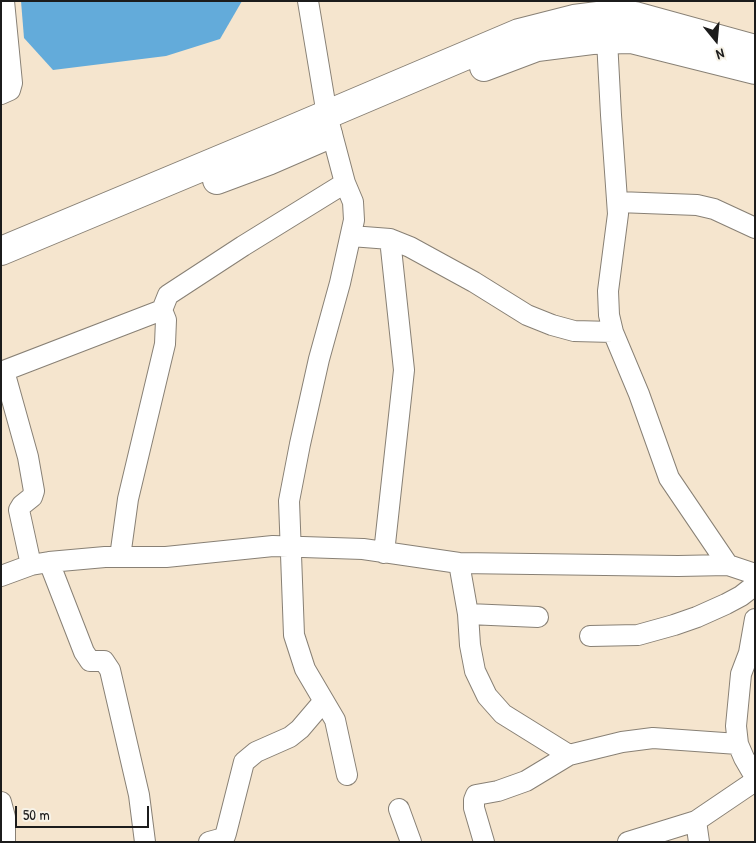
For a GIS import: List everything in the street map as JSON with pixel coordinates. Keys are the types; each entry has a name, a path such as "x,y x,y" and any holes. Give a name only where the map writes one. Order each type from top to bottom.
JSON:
{"street":[{"path":"1,94 10,90 12,83 4,26 4,1"},
{"path":"308,1 330,124 345,183 352,202 354,220 319,359 289,501 294,635 305,669 323,702 331,710 335,720 347,775"},
{"path":"1,271 131,213 268,161 330,124 519,33 574,19 635,16 755,48"},
{"path":"1,251 330,124 537,47 592,40 631,39 755,70"},
{"path":"607,40 613,158 618,202 608,291 608,309 613,332 639,394 669,478 728,565"},
{"path":"120,557 128,499 165,344 166,320 162,310 168,295 345,183"},
{"path":"618,202 697,205 714,209 755,228"},
{"path":"351,236 390,239 410,247 474,282 527,315 552,325 574,331 613,332"},
{"path":"384,553 404,370 390,239"},
{"path":"145,842 139,795 110,670 104,661 90,661 84,652 40,563 19,510 32,497 34,491 28,457 2,371 162,310"},
{"path":"1,576 40,563 120,557 166,557 273,546 364,549 459,564 728,565 755,574"},
{"path":"459,564 468,614 472,660 487,696 503,714 569,755"},
{"path":"590,636 638,635 674,625 726,604 741,596 755,584"},
{"path":"468,614 538,617"},
{"path":"755,619 753,637 741,674 737,714 738,744 755,777"},
{"path":"209,842 220,839 226,833 244,762 249,756 290,737 307,723 323,702"},
{"path":"484,842 474,808 476,796 498,791 526,781 569,755 622,742 654,738 738,744"},
{"path":"628,842 696,821 755,781"},
{"path":"1,802 5,817 5,842"},
{"path":"399,809 411,842"},
{"path":"696,821 699,842"}],"water":[{"path":"21,1 242,1 220,39 166,56 53,70 24,38"}]}
